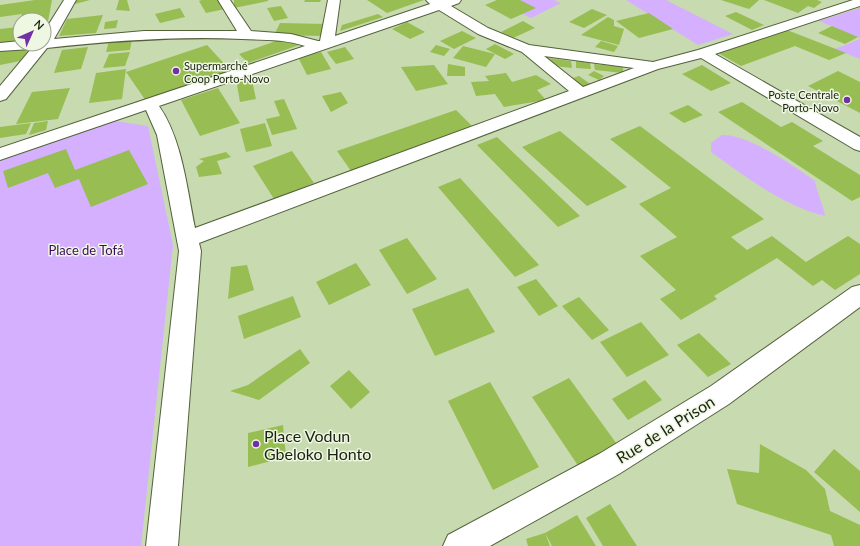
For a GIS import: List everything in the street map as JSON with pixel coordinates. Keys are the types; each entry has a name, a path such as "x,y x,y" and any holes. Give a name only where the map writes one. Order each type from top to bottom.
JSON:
{"street":[{"path":"52,30 70,0"},
{"path":"224,0 247,35"},
{"path":"322,44 334,0"},
{"path":"0,154 322,44 436,2 454,0"},
{"path":"436,2 483,31 527,49 653,66"},
{"path":"188,239 653,66 703,53 785,25 860,2"},
{"path":"52,43 114,36 168,33 284,37 322,44"},
{"path":"0,47 12,46"},
{"path":"527,49 581,93"},
{"path":"0,96 37,52"},
{"path":"703,53 860,145"},
{"path":"149,103 163,126 190,251 162,546"},
{"name":"Rue de la Prison","path":"459,546 608,464 714,399 860,294"}],"green space":[{"path":"510,0 554,0 561,3 531,18 521,13"},
{"path":"626,0 666,0 733,34 698,45"},
{"path":"860,8 860,38 819,21"},
{"path":"860,39 860,59 835,49"},
{"name":"Place de Tofá","path":"115,121 148,126 173,245 141,546 0,546 0,161"},
{"path":"722,135 733,136 757,145 795,167 815,181 825,216 779,198 711,152 711,143"}],"building":[{"path":"35,0 52,0 50,12 12,12 12,15 0,17 0,5"},
{"path":"76,0 90,0 75,4"},
{"path":"119,0 127,0 130,11 116,10"},
{"path":"219,0 225,9 206,13 199,1"},
{"path":"234,0 268,0 268,1 234,8"},
{"path":"305,0 321,0 320,2 304,2"},
{"path":"367,0 424,0 387,13"},
{"path":"497,0 520,0 536,8 511,19 485,5"},
{"path":"721,0 759,0 749,9"},
{"path":"764,0 817,0 822,2 814,8 808,6 798,13"},
{"path":"281,6 288,18 274,21 267,8"},
{"path":"180,8 185,17 160,23 155,14"},
{"path":"592,9 607,15 584,28 569,22"},
{"path":"736,12 764,25 752,30 725,16"},
{"path":"649,13 673,29 639,38 616,21"},
{"path":"378,14 383,17 340,31 342,25"},
{"path":"103,15 96,33 59,36 67,19"},
{"path":"608,17 614,20 614,26 624,29 619,45 581,35"},
{"path":"118,20 116,28 104,29 105,22"},
{"path":"523,21 535,28 513,38 501,32"},
{"path":"407,22 425,32 410,39 392,29"},
{"path":"280,23 326,24 321,36 274,35"},
{"path":"832,26 858,37 845,44 818,33"},
{"path":"12,28 12,45 0,46 0,29"},
{"path":"787,30 846,53 829,60 795,46 741,66 718,53"},
{"path":"462,31 476,38 454,49 440,41"},
{"path":"132,39 130,50 106,52 109,41"},
{"path":"282,39 299,45 248,63 239,54"},
{"path":"601,41 618,46 614,52 595,47"},
{"path":"495,44 514,54 505,59 486,49"},
{"path":"207,45 231,71 146,101 126,72"},
{"path":"436,45 450,49 444,56 430,52"},
{"path":"463,46 495,54 486,67 453,58"},
{"path":"88,47 81,69 54,73 62,50"},
{"path":"345,47 354,59 336,64 327,52"},
{"path":"12,50 12,52 27,52 20,61 0,65 0,51"},
{"path":"130,52 125,66 103,68 109,54"},
{"path":"321,52 331,69 307,75 298,57"},
{"path":"548,58 571,61 572,68 554,66 545,60"},
{"path":"576,61 590,63 591,69 576,68"},
{"path":"448,64 465,67 465,76 447,76"},
{"path":"594,64 623,67 623,73 595,70"},
{"path":"434,65 448,84 416,91 401,67"},
{"path":"702,65 731,83 711,91 682,74"},
{"path":"126,69 122,99 89,103 96,73"},
{"path":"594,71 604,76 599,80 588,75"},
{"name":"Poste Centrale Porto-Novo","path":"838,71 860,82 860,113 808,86"},
{"path":"506,73 512,82 536,75 551,84 537,90 546,100 504,107 495,94 476,96 471,82 489,81 485,76"},
{"path":"251,76 256,99 240,102 236,79"},
{"path":"579,76 593,86 584,90 570,79"},
{"path":"70,88 58,119 16,124 32,92"},
{"path":"218,88 240,123 200,136 181,100"},
{"path":"341,92 348,103 331,112 322,96"},
{"path":"284,99 297,129 272,135 266,119 280,116 274,101"},
{"path":"742,102 781,127 792,122 823,141 813,146 860,175 860,197 852,201 718,112"},
{"path":"688,105 703,115 684,123 669,113"},
{"path":"456,110 473,127 351,171 337,151"},
{"path":"48,121 46,130 29,135 34,123"},
{"path":"31,123 26,134 0,138 0,127"},
{"path":"265,123 272,146 246,152 240,129"},
{"path":"640,126 764,219 731,237 747,250 772,236 806,262 848,236 860,244 860,274 835,290 822,280 813,286 777,258 714,296 717,299 681,320 660,299 676,290 640,256 677,237 639,204 671,188 610,139"},
{"path":"560,131 627,187 587,206 522,147"},
{"path":"497,137 580,216 558,227 477,145"},
{"path":"66,149 75,170 129,150 148,184 91,207 79,179 55,188 48,173 8,188 3,171"},
{"path":"292,151 314,183 274,199 253,166"},
{"path":"226,152 231,157 217,161 222,174 199,177 196,167 204,161 199,159"},
{"path":"460,178 539,265 515,277 438,187"},
{"path":"407,238 437,279 407,294 379,250"},
{"path":"356,263 371,285 329,305 316,282"},
{"path":"247,265 254,290 228,299 231,267"},
{"path":"536,279 558,306 539,316 517,287"},
{"path":"468,288 495,332 435,356 412,309"},
{"path":"293,296 301,317 244,339 238,316"},
{"path":"579,297 609,330 592,340 562,306"},
{"path":"641,322 669,355 627,377 600,342"},
{"path":"699,333 731,364 708,377 677,345"},
{"path":"300,349 310,363 259,400 230,391 248,385"},
{"path":"349,370 370,392 351,409 330,386"},
{"path":"569,378 619,447 581,470 532,397"},
{"path":"645,380 662,400 628,420 612,399"},
{"path":"490,382 539,467 493,490 448,401"},
{"path":"283,425 286,457 248,467 248,433"},
{"path":"760,444 806,470 825,489 830,511 860,525 860,546 834,546 831,535 737,504 727,469 759,473"},
{"path":"834,449 860,471 860,512 814,472"},
{"path":"610,504 637,546 603,546 586,518"},
{"path":"577,515 596,546 552,546 545,533"},
{"path":"545,533 550,546 528,546 526,539"}],"place":[{"name":"Supermarché Coop Porto-Novo","path":"176,71"},
{"name":"Poste Centrale Porto-Novo","path":"847,100"},
{"name":"Place Vodun Gbeloko Honto","path":"256,444"}]}
